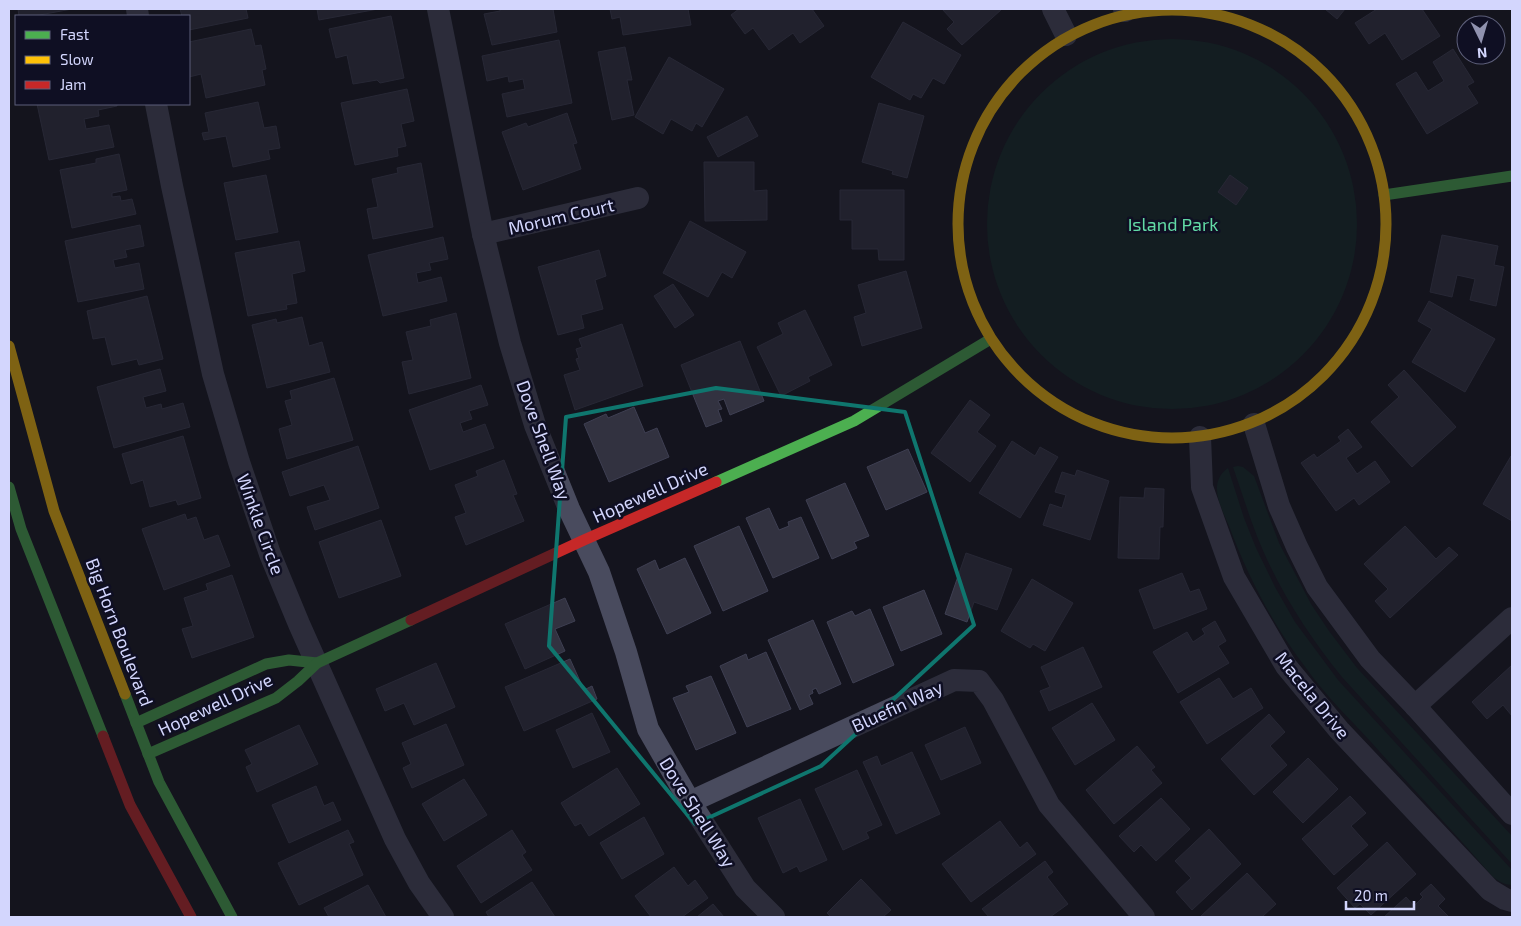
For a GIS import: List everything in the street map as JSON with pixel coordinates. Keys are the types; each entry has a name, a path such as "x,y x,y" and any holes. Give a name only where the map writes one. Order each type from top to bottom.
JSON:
{"street":[{"name":"Dove Shell Way","path":"438,9 483,234 510,343 536,425 569,509 599,572 626,652 648,729 690,802 745,888 774,917"},
{"path":"1053,9 1066,35"},
{"path":"1125,10 1202,12 1251,24 1294,47 1327,76 1354,111 1373,151 1384,195 1385,246 1376,291 1357,334 1330,371 1294,402 1254,424 1227,432 1200,437 1140,436 1107,427 1071,413 1031,384 989,340 972,302 960,258 959,214 966,164 982,124 1002,92 1036,59 1066,35 1095,21 1125,10"},
{"name":"Winkle Circle","path":"156,105 211,364 239,462 270,554 299,624 395,839 419,883 443,917"},
{"path":"1384,195 1512,176"},
{"name":"Morum Court","path":"483,234 638,198"},
{"name":"Hopewell Drive","path":"148,754 276,698 317,663 584,540 854,421 989,340"},
{"name":"Big Horn Boulevard","path":"9,346 54,512 148,754 159,782 232,917"},
{"path":"1254,424 1279,506 1297,548 1317,587 1370,659 1416,706 1512,814"},
{"name":"Macela Drive","path":"1200,437 1202,487 1234,577 1286,666 1339,730 1490,890 1512,901"},
{"path":"9,487 21,529 130,805 191,917"},
{"path":"1416,706 1512,618"},
{"name":"Hopewell Drive","path":"136,723 266,664 289,660 317,663"},
{"name":"Bluefin Way","path":"690,802 954,680 979,681 993,700 1049,805 1144,917"}],"highlighted area":[{"path":"716,388 905,412 974,625 821,766 695,824 549,646 566,417"}],"green space":[{"name":"Island Park","path":"1172,39 1208,42 1243,53 1275,70 1303,93 1326,121 1343,153 1354,188 1357,224 1354,260 1343,295 1326,327 1303,355 1275,378 1243,395 1208,406 1172,409 1136,406 1101,395 1069,378 1041,355 1018,327 1001,295 990,260 987,224 990,188 1001,153 1018,121 1041,93 1069,70 1101,53 1136,42"},
{"path":"1233,467 1243,467 1254,476 1279,543 1311,604 1329,631 1357,668 1512,836 1512,864 1342,677 1305,627 1274,574 1257,536"},
{"path":"1228,468 1256,548 1295,622 1338,680 1512,870 1512,885 1504,884 1493,877 1329,697 1294,652 1272,618 1253,582 1220,503 1217,488 1218,481"}],"building":[{"path":"18,9 72,9 39,15 19,15"},
{"path":"180,9 246,9 248,18 190,30 190,15 182,15"},
{"path":"317,9 378,9 319,20"},
{"path":"500,9 553,9 557,32 492,45 484,14 500,11"},
{"path":"610,9 688,9 691,25 623,35 620,17 612,19"},
{"path":"739,9 812,9 824,26 800,43 793,33 769,50 753,28 745,34 731,15"},
{"path":"942,9 1002,9 962,45 947,29 954,22"},
{"path":"1325,9 1345,9 1337,19"},
{"path":"1377,9 1422,9 1440,36 1402,60 1385,33 1369,44 1355,23"},
{"path":"391,16 404,78 380,83 377,80 353,84 347,55 336,58 329,29"},
{"path":"903,22 961,55 944,84 933,78 921,98 913,94 910,100 871,77"},
{"path":"251,29 255,46 261,45 266,69 262,70 265,85 206,98 201,74 190,77 190,42"},
{"path":"559,40 572,103 507,117 502,94 525,89 523,79 509,82 508,76 487,81 482,56"},
{"path":"625,47 632,80 627,80 634,115 612,120 598,52"},
{"path":"1453,49 1456,54 1456,65 1463,65 1474,82 1467,86 1478,103 1427,134 1396,84 1416,72 1428,91 1444,81 1433,62"},
{"path":"669,57 724,89 702,127 696,123 692,131 671,119 663,134 635,117"},
{"path":"407,89 414,121 401,124 406,146 397,148 398,156 355,165 341,103"},
{"path":"258,102 264,128 276,126 280,148 268,150 270,159 233,167 226,136 204,140 202,133 209,132 205,113"},
{"path":"879,103 924,116 907,178 892,174 893,171 862,162"},
{"path":"37,105 117,105 98,110 99,116 84,119 86,129 109,125 114,147 49,160"},
{"path":"567,113 577,143 573,144 581,169 523,190 502,132 526,123 528,127"},
{"path":"747,116 758,136 718,157 707,137"},
{"path":"119,154 127,190 112,193 112,197 120,196 121,201 132,199 136,214 72,228 60,170 96,163 96,159"},
{"path":"704,162 754,162 754,191 767,190 767,220 705,221"},
{"path":"421,163 433,227 373,239 367,209 378,207 372,179 398,173 397,168"},
{"path":"266,175 278,232 236,240 224,183"},
{"path":"1230,175 1248,188 1236,205 1218,192"},
{"path":"840,190 904,190 904,260 879,260 878,249 852,249 852,220 840,220"},
{"path":"690,221 746,252 732,278 722,272 708,297 663,273"},
{"path":"140,225 144,246 125,250 127,257 113,260 115,268 139,263 144,289 78,302 65,241"},
{"path":"1442,235 1498,246 1494,265 1504,267 1496,306 1470,300 1475,279 1457,275 1452,297 1430,292"},
{"path":"443,237 448,259 429,263 431,270 416,273 418,283 441,277 447,301 383,316 368,255"},
{"path":"299,241 305,271 292,274 297,303 286,305 287,309 248,316 235,253"},
{"path":"599,250 606,276 595,280 603,309 581,315 584,328 558,335 538,267"},
{"path":"906,271 922,328 862,346 854,317 866,313 858,285"},
{"path":"673,284 694,315 675,328 654,296"},
{"path":"147,296 163,359 139,365 137,359 112,365 105,337 93,339 87,311"},
{"path":"1429,301 1495,339 1465,392 1412,362 1432,329 1418,321"},
{"path":"805,310 832,365 808,377 810,381 781,396 757,347 783,334 778,323"},
{"path":"456,313 471,378 409,394 402,362 413,360 406,332 431,326 430,320"},
{"path":"302,317 309,346 322,342 330,372 267,388 252,325 276,319 277,323"},
{"path":"622,324 643,386 575,410 564,375 580,370 576,359 579,358 576,349 582,347 579,339"},
{"path":"740,341 764,401 730,415 724,399 718,401 722,409 718,410 722,421 706,427 681,365"},
{"path":"160,369 166,391 143,397 146,408 161,404 162,409 183,403 190,427 114,448 97,387"},
{"path":"1404,370 1456,427 1412,467 1371,422 1399,397 1388,385"},
{"path":"334,378 353,440 287,459 279,429 292,425 285,401 292,399 290,391"},
{"path":"481,385 488,405 469,411 472,419 460,423 463,432 485,424 494,448 430,470 409,410"},
{"path":"970,400 990,415 977,432 996,446 970,482 931,453"},
{"path":"634,407 645,433 657,428 669,457 609,482 584,424 606,414 608,418"},
{"path":"1348,429 1362,447 1346,458 1357,474 1375,461 1390,482 1359,505 1354,498 1336,511 1301,463 1314,454 1317,458 1341,441 1338,437"},
{"path":"183,436 201,498 178,505 176,500 150,507 143,480 131,484 122,454"},
{"path":"1012,441 1035,456 1040,447 1058,457 1020,518 979,493"},
{"path":"358,446 379,508 315,530 307,507 330,500 324,485 290,496 282,472"},
{"path":"908,449 927,492 886,510 867,467"},
{"path":"1512,456 1512,521 1483,504"},
{"path":"504,460 517,494 513,495 524,521 466,545 455,517 466,513 455,485 478,476 476,471"},
{"path":"1077,470 1109,481 1090,540 1043,525 1050,504 1062,508 1066,495 1055,492 1062,472 1075,476"},
{"path":"845,483 869,536 854,542 857,548 832,559 806,500"},
{"path":"1145,488 1164,489 1163,527 1160,527 1159,559 1118,558 1120,497 1144,498"},
{"path":"769,508 779,530 789,526 788,522 801,517 819,558 773,578 746,518"},
{"path":"185,514 187,520 196,517 204,540 218,535 230,566 164,590 142,529"},
{"path":"381,520 401,576 339,598 319,542"},
{"path":"739,526 768,591 723,611 694,546"},
{"path":"1405,526 1436,559 1449,547 1458,555 1390,618 1375,601 1388,589 1364,564"},
{"path":"966,553 1012,569 997,610 974,602 967,622 945,614"},
{"path":"685,558 711,613 667,634 637,569 655,560 659,570"},
{"path":"1182,573 1190,592 1199,589 1207,609 1154,629 1139,590"},
{"path":"232,575 254,637 192,658 182,629 193,626 184,598 208,590 206,584"},
{"path":"1032,579 1073,603 1045,651 1033,644 1030,648 1001,631"},
{"path":"924,590 942,634 901,651 883,607"},
{"path":"565,598 575,621 555,629 565,651 525,669 505,624"},
{"path":"870,609 894,665 853,683 827,622 852,611 855,616"},
{"path":"813,620 841,684 819,694 816,688 812,690 813,693 809,695 813,704 800,710 768,640"},
{"path":"1215,621 1226,641 1218,646 1229,663 1178,693 1153,652 1187,632 1193,642 1205,634 1202,629"},
{"path":"1083,647 1102,687 1049,711 1040,691 1050,687 1041,667"},
{"path":"766,652 791,709 747,727 720,666 746,654 748,660"},
{"path":"570,659 584,690 592,686 597,699 524,731 505,687"},
{"path":"436,663 455,707 414,725 404,703 385,711 376,689"},
{"path":"1512,665 1512,716 1503,705 1487,719 1472,702"},
{"path":"711,676 736,733 696,750 673,698 689,692 686,686"},
{"path":"1219,678 1233,699 1251,688 1263,708 1207,744 1180,702"},
{"path":"1092,703 1115,740 1075,765 1052,728"},
{"path":"592,713 610,752 573,768 556,730"},
{"path":"1269,714 1285,732 1270,746 1287,765 1254,795 1221,759"},
{"path":"446,724 464,765 412,788 403,768 411,764 402,743"},
{"path":"299,725 318,764 257,792 246,767 252,764 245,750"},
{"path":"965,727 981,763 941,780 925,745"},
{"path":"1137,746 1155,767 1151,770 1162,783 1114,824 1086,790"},
{"path":"912,752 940,814 896,834 863,762 877,756 881,766"},
{"path":"1308,758 1338,789 1303,823 1273,792"},
{"path":"617,768 640,804 589,836 581,823 575,826 561,803"},
{"path":"857,770 882,825 866,832 869,838 843,850 815,789"},
{"path":"464,779 487,815 444,841 422,804"},
{"path":"316,786 324,806 333,802 341,820 289,843 272,805"},
{"path":"1350,796 1366,813 1351,826 1368,845 1334,875 1302,839"},
{"path":"1161,798 1190,829 1156,861 1141,845 1134,852 1119,836"},
{"path":"800,799 827,860 800,872 797,866 783,873 758,818"},
{"path":"644,817 664,854 622,879 600,843"},
{"path":"1000,821 1020,848 1027,842 1036,854 971,902 942,864"},
{"path":"1209,829 1241,864 1192,910 1176,892 1191,878 1175,861"},
{"path":"348,830 354,842 349,844 363,875 299,905 278,863"},
{"path":"512,830 526,852 522,855 532,870 481,903 457,866"},
{"path":"1387,842 1416,874 1371,915 1360,904 1355,908 1337,888"},
{"path":"1045,861 1053,872 1047,877 1068,904 1050,917 989,917 982,909"},
{"path":"674,867 688,886 695,880 708,898 682,917 651,917 635,896"},
{"path":"1247,873 1276,904 1262,917 1200,917"},
{"path":"861,879 891,910 883,917 831,917 827,913"},
{"path":"532,882 555,917 489,917 486,912"},
{"path":"1431,884 1445,899 1438,906 1449,917 1384,917 1406,897 1414,906 1423,897 1420,894"},
{"path":"368,885 386,917 329,917 324,908"},
{"path":"713,904 724,917 697,917"}],"traffic: fast":[{"path":"1384,195 1512,176"},
{"path":"716,482 854,421 989,340"},
{"path":"9,487 21,529 103,736"},
{"path":"148,754 276,698 317,663 411,620"},
{"path":"136,723 266,664 289,660 317,663"},
{"path":"125,694 159,782 232,917"}],"traffic: slow":[{"path":"1172,10 1214,14 1254,26 1291,46 1323,73 1350,105 1370,142 1382,182 1386,224 1382,266 1370,306 1350,343 1323,375 1291,402 1254,422 1214,434 1172,438 1130,434 1090,422 1053,402 1021,375 994,343 974,306 962,266 958,224 962,182 974,142 994,105 1021,73 1053,46 1090,26 1130,14 1172,10"},
{"path":"9,346 54,511 125,694"}],"traffic: jam":[{"path":"411,620 584,540 716,482"},
{"path":"103,736 130,805 191,917"}]}
